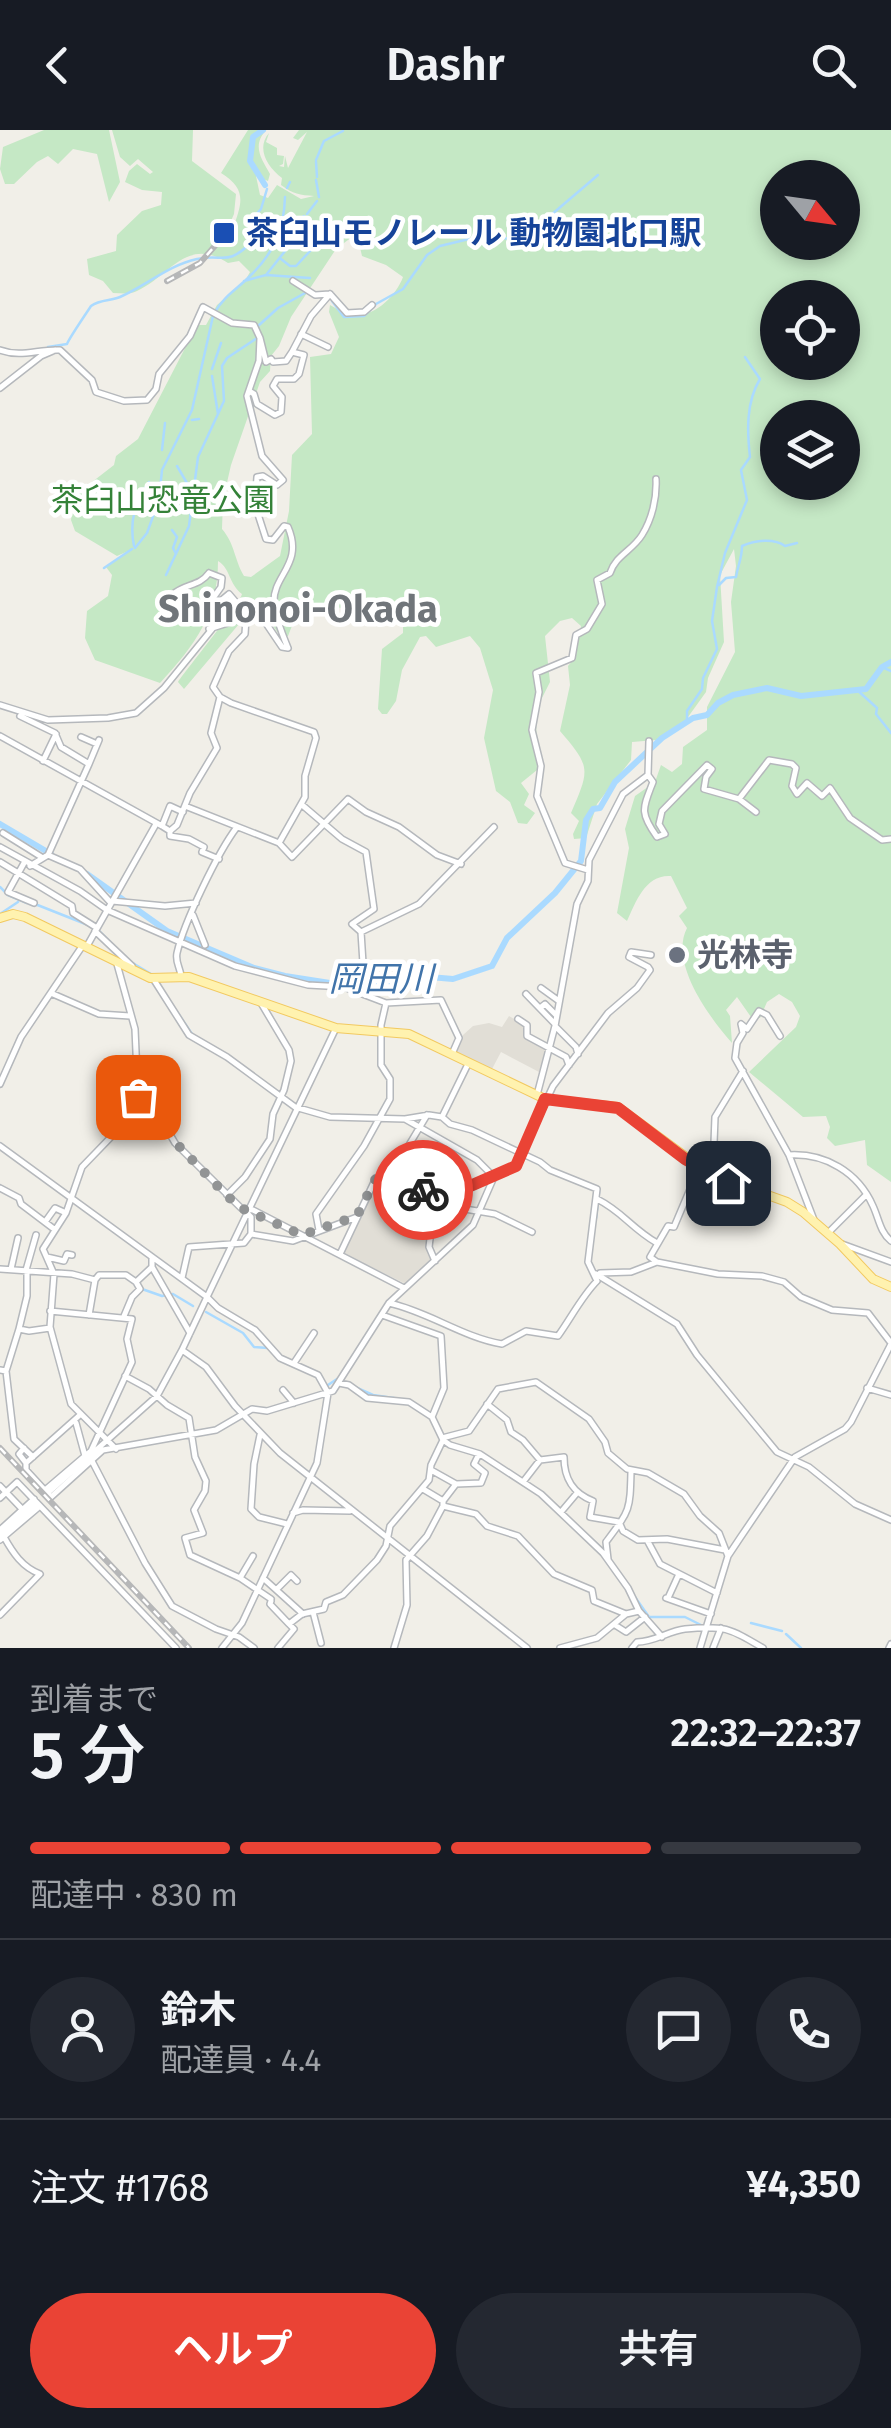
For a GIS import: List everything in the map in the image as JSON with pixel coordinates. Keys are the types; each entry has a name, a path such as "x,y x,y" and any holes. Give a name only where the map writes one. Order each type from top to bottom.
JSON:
{"main road":[{"path":"5,916 25,916 152,978 181,976 336,1028 409,1034 541,1097 618,1108 699,1168 787,1202 828,1233 873,1279 891,1287"}],"street":[{"path":"293,281 315,294 330,294 347,313 364,312 372,305"},
{"path":"0,350 21,356 38,350 63,352 90,378 96,392 138,403 147,400 156,389 159,374 190,336 202,307 232,323 254,325 266,362 271,358 277,362 286,361 330,294"},
{"path":"301,334 328,347"},
{"path":"210,629 259,613 287,650 274,598 286,574 293,542 286,526 273,540 266,539 255,505 256,477 263,476 278,485 284,480 262,456 247,396 258,365 260,338"},
{"path":"277,379 298,377 306,348 296,344"},
{"path":"0,388 41,356 55,350"},
{"path":"292,352 304,356"},
{"path":"249,391 256,404 278,414 282,397 273,386 277,362"},
{"path":"588,870 564,863 537,796 541,766 532,730 539,692 536,673 572,658 576,635 587,630 602,604 597,580 610,573 615,560 642,535 656,503 656,479"},
{"path":"14,712 62,721 136,713 164,688 235,599 230,594 218,605 196,606 172,595 182,587 200,584 207,572 222,578 212,605"},
{"path":"246,617 245,634 228,651 213,687 220,697 314,732 314,752 300,804 279,843"},
{"path":"218,858 202,852 204,847 189,839 170,836 170,831 218,748 210,732 220,697"},
{"path":"0,705 56,734 61,748 89,764"},
{"path":"43,761 56,734"},
{"path":"0,736 170,831"},
{"path":"34,903 9,897 8,892 17,873 49,856 98,742 81,738"},
{"path":"650,741 648,775 653,782 644,811 647,823 660,838 665,834 660,824 662,812 707,765 712,769 704,789 740,799 756,812"},
{"path":"740,799 769,760 792,764 796,768 792,786 797,794 806,784 822,796 828,788 850,818 882,840 891,839"},
{"path":"410,1195 443,1187 461,1190 516,1166 541,1097 578,904 588,882 589,860 623,794 648,775"},
{"path":"0,1084 21,1037 96,929 170,806 279,843 292,858 348,799 399,827 437,855 462,864"},
{"path":"3,833 80,868 113,900 235,966 308,984 344,984 364,979 361,932 352,924 374,909 366,852 300,804"},
{"path":"181,976 176,956 192,912 237,827"},
{"path":"361,932 420,904 494,827"},
{"path":"0,848 80,890 113,900 165,906 196,903"},
{"path":"0,862 72,906 73,914 96,929 131,966 152,978 190,1035 298,1108 330,1117 442,1118 597,1189 588,1262 597,1282 586,1292 583,1304 557,1337 526,1332 502,1344 496,1343 389,1303"},
{"path":"5,916 20,901"},
{"path":"192,912 204,945"},
{"path":"541,1097 608,1013 637,988 650,970 629,957 631,952 650,955"},
{"path":"116,961 135,1029 134,1063 139,1083 176,1143 241,1208 404,1288"},
{"path":"344,984 386,1003 442,1000 459,1038 452,1054"},
{"path":"542,988 559,1001"},
{"path":"52,994 99,1014 130,1016"},
{"path":"526,994 576,1047 578,1054"},
{"path":"226,1195 270,1140 270,1123 291,1055 261,1003"},
{"path":"319,1230 316,1214 364,1146 390,1099 390,1079 381,1065 380,1032 386,1003"},
{"path":"540,1008 544,1004 556,1015"},
{"path":"780,1036 767,1014 759,1011 748,1029 741,1024 743,1034 735,1058 789,1155 814,1221"},
{"path":"518,1019 527,1025 527,1036 566,1057 570,1064"},
{"path":"47,1491 157,1396 336,1028"},
{"path":"442,1118 469,1062"},
{"path":"699,1168 714,1143 715,1116 743,1071"},
{"path":"116,1449 71,1404 50,1328 54,1274 43,1249 66,1214 82,1167 135,1104 139,1083"},
{"path":"397,1188 406,1150 427,1115"},
{"path":"405,1119 477,1160 494,1177"},
{"path":"0,1146 218,1308 255,1330 280,1358 318,1375 328,1393 317,1463 242,1623 222,1648"},
{"path":"789,1155 823,1157 845,1173 866,1196 884,1236 891,1242"},
{"path":"700,1648 718,1594 726,1553 794,1459 845,1429 891,1343 868,1313 832,1310 775,1279 718,1274 650,1257 668,1226 674,1227 696,1175 717,1178"},
{"path":"81,1414 76,1422 28,1452 18,1454 26,1470 51,1497 104,1450 193,1436 216,1430 252,1409 267,1411 328,1393 339,1384 389,1303 473,1226 494,1177"},
{"path":"340,1254 376,1178 410,1195 434,1214"},
{"path":"435,1261 429,1247 443,1187"},
{"path":"0,1188 20,1198 21,1204 54,1230"},
{"path":"828,1233 866,1196"},
{"path":"439,1199 450,1200 459,1208 508,1219 532,1232"},
{"path":"598,1199 620,1211 632,1229 657,1243"},
{"path":"44,1222 56,1208 66,1214"},
{"path":"182,1279 188,1247 244,1243 251,1234 249,1212"},
{"path":"251,1234 269,1235 286,1242 357,1216"},
{"path":"28,1452 14,1439 3,1371 27,1296 27,1270 36,1235"},
{"path":"11,1269 18,1238"},
{"path":"840,1244 891,1262"},
{"path":"47,1257 64,1262 67,1254 72,1255"},
{"path":"152,1258 152,1267 190,1332"},
{"path":"594,1272 611,1275 658,1262"},
{"path":"136,1282 152,1267"},
{"path":"0,1269 72,1274 95,1280"},
{"path":"594,1272 678,1324 697,1354 777,1452 809,1467 855,1504 891,1520"},
{"path":"89,1314 99,1275 126,1275 140,1289 132,1297 124,1318"},
{"path":"47,1491 91,1451 132,1362 127,1339 132,1319 50,1311"},
{"path":"382,1314 441,1336 444,1388 432,1418"},
{"path":"18,1329 50,1328"},
{"path":"294,1363 314,1334"},
{"path":"182,1350 206,1367 260,1435 528,1648"},
{"path":"126,1376 188,1416 195,1457 206,1485 194,1510 203,1533 185,1538 190,1555 240,1578 271,1599"},
{"path":"443,1439 470,1430 501,1388 536,1382 589,1419 608,1452 631,1472 648,1472 684,1494 719,1533 726,1553"},
{"path":"339,1384 349,1385 367,1398 408,1402 432,1418 443,1439 479,1454 523,1482 561,1512 608,1560 642,1614 662,1637"},
{"path":"867,1388 891,1395"},
{"path":"283,1390 294,1403"},
{"path":"488,1404 507,1420 511,1432 540,1460"},
{"path":"76,1422 85,1456"},
{"path":"260,1435 252,1509 260,1517 287,1524"},
{"path":"290,1624 303,1614 324,1609 326,1602 344,1594 377,1560 396,1518 423,1489 443,1439"},
{"path":"24,1461 28,1452"},
{"path":"394,1648 408,1605 409,1554 426,1536 450,1487 481,1483 485,1474 474,1464 479,1454"},
{"path":"523,1482 540,1460 564,1456 572,1490 592,1501 590,1517 618,1522 623,1531 638,1540 689,1542 726,1553"},
{"path":"92,1460 145,1563 172,1606 254,1648"},
{"path":"431,1470 456,1484"},
{"path":"608,1560 606,1542 621,1525 631,1502 631,1472"},
{"path":"0,1498 18,1482 176,1648"},
{"path":"0,1486 22,1510"},
{"path":"423,1489 443,1503 476,1514 486,1526 518,1536 554,1574 592,1590 594,1601 626,1614 642,1614"},
{"path":"561,1512 577,1493"},
{"path":"1,1533 22,1510 36,1504"},
{"path":"1,1533 36,1504"},
{"path":"292,1513 353,1512"},
{"path":"0,1616 40,1574 15,1556 1,1533"},
{"path":"648,1540 660,1564 718,1594"},
{"path":"240,1578 252,1556"},
{"path":"679,1574 667,1598 711,1614"},
{"path":"278,1648 294,1629 270,1604 271,1599 292,1575 298,1581"},
{"path":"262,1578 303,1614"},
{"path":"312,1612 321,1642"},
{"path":"560,1648 597,1638 626,1614"},
{"path":"615,1625 626,1632 642,1614"},
{"path":"632,1648 637,1642 706,1627 729,1628 750,1645 763,1648"},
{"path":"713,1648 721,1627"}],"shaded area":[{"path":"509,1016 526,1026 524,1032 546,1050 539,1072 501,1052 492,1069 455,1053 463,1035 473,1026 489,1023 502,1027"},
{"path":"376,1181 415,1200 432,1214 427,1248 432,1262 406,1284 343,1253"}],"green space":[{"path":"44,130 109,130 120,182 109,202 97,154 73,149 58,164 48,156 14,184 5,184 0,169 3,147"},
{"name":"茶臼山恐竜公園","path":"112,130 193,130 192,161 236,194 227,230 233,228 240,196 235,185 221,173 248,130 266,130 259,147 270,174 268,181 256,176 260,195 268,198 277,185 301,199 314,196 297,194 281,185 282,178 265,157 263,145 269,133 266,142 277,148 277,155 284,156 279,166 284,167 285,156 288,168 307,132 298,140 293,138 299,130 891,130 891,1182 867,1165 865,1140 835,1146 827,1138 830,1127 826,1116 803,1117 749,1072 796,1027 800,1016 792,1002 779,994 767,1002 760,1018 751,1017 737,997 726,1010 732,1043 703,1004 687,973 683,942 687,928 679,916 687,908 671,876 648,884 627,921 617,913 629,848 625,829 635,796 655,782 661,765 672,772 682,764 683,747 707,730 707,707 735,652 731,602 734,549 720,575 724,642 706,692 683,724 656,740 632,742 631,760 597,804 586,838 574,839 579,821 571,813 582,787 584,769 560,731 570,685 568,666 574,659 581,626 572,618 560,621 545,636 550,682 536,710 537,770 521,783 529,794 524,805 535,813 527,824 518,823 510,802 496,791 484,738 493,690 480,648 470,636 436,647 426,636 420,637 402,670 396,701 387,714 382,714 378,709 382,649 403,633 398,615 319,605 295,618 288,636 280,636 265,614 250,611 184,689 178,682 242,594 218,561 209,613 184,655 160,683 95,660 85,638 87,611 108,596 112,575 106,567 133,549 117,556 75,531 71,520 74,496 114,465 116,456 138,439 197,325 206,325 217,305 250,272 239,261 228,263 201,254 189,256 149,284 125,294 113,293 103,281 89,275 87,259 116,251 117,235 142,211 161,205 162,192 142,190 125,182 137,164 150,174 153,172 138,159 130,166 120,157","holes":["352,237 358,239 362,256 403,277 390,298 369,313 350,314 330,305 339,337 331,354 310,357 312,434 292,455 289,511 280,556 251,577 244,576 222,529 223,500 231,465 260,382 270,371 271,356 291,317 336,249"]}],"waterway":[{"path":"263,130 253,137 250,161 265,185"},
{"path":"316,160 324,141 343,131"},
{"path":"316,162 317,177"},
{"path":"332,301 344,317 364,316 376,304 403,289 427,255 440,246 469,239 524,238 598,175"},
{"path":"316,180 319,197"},
{"path":"287,188 290,182"},
{"path":"48,347 67,344 94,304 120,297 187,262 230,257 244,249 253,241 253,218 261,209 267,189"},
{"path":"215,312 271,250 280,230 285,197"},
{"path":"307,214 317,201"},
{"path":"285,227 304,216"},
{"path":"266,275 301,231"},
{"path":"281,259 296,266 311,250 310,243"},
{"path":"244,281 266,275 310,278"},
{"path":"258,326 278,308 305,293"},
{"path":"135,548 147,533 159,500 162,470 192,410 213,316"},
{"path":"166,575 189,526 198,457 224,401 222,366 227,358 257,338"},
{"path":"212,369 221,343"},
{"path":"687,722 687,711 702,689 717,649 712,621 717,587 725,553 747,500 741,470 750,457 750,407 760,379 745,357"},
{"path":"212,376 218,414"},
{"path":"192,420 199,419"},
{"path":"162,450 165,423"},
{"path":"177,466 191,490"},
{"path":"134,546 134,512 149,482"},
{"path":"172,530 177,537 173,548 176,554"},
{"path":"719,585 726,578 736,577 742,546 765,541 785,546 797,543"},
{"path":"104,568 132,549"},
{"name":"岡田川","path":"87,874 167,931 254,968 349,986 404,982 418,976 453,979 492,966 507,938 555,893 581,861 586,820 593,809 600,808 615,782 662,738 693,718 707,715 733,695 767,688 801,696 866,689 882,667 891,662"},
{"path":"882,667 891,671"},
{"path":"856,689 877,708 876,714 891,733"},
{"name":"岡田川","path":"0,824 51,854"},
{"path":"0,887 27,903"},
{"path":"0,914 18,902"},
{"path":"35,904 88,925"},
{"path":"99,931 111,943"},
{"path":"131,962 151,974"},
{"path":"177,1012 192,1034"},
{"path":"596,1218 599,1192"},
{"path":"142,1289 162,1296 173,1294 193,1306"},
{"path":"206,1312 243,1333 254,1347 268,1348"},
{"path":"325,1387 337,1379 373,1395 400,1399"},
{"path":"581,1529 601,1548"},
{"path":"635,1597 649,1617 685,1617 701,1625"},
{"path":"751,1623 782,1631"},
{"path":"710,1625 735,1630"},
{"path":"786,1634 801,1648"}],"railway":[{"path":"167,281 200,263 227,232"},
{"path":"0,1448 189,1648"}],"way so far":[{"path":"138,1097 139,1083 176,1143 241,1208 302,1235 357,1216 376,1178 410,1195 423,1190"}],"place":[{"name":"茶臼山モノレール 動物園北口駅","path":"224,233"},
{"name":"光林寺","path":"677,955"}],"district":[{"name":"Shinonoi-Okada","path":"298,609"}],"route":[{"path":"423,1190 461,1190 511,1170 522,1154 545,1099 618,1108 685,1159 728,1183"}]}
